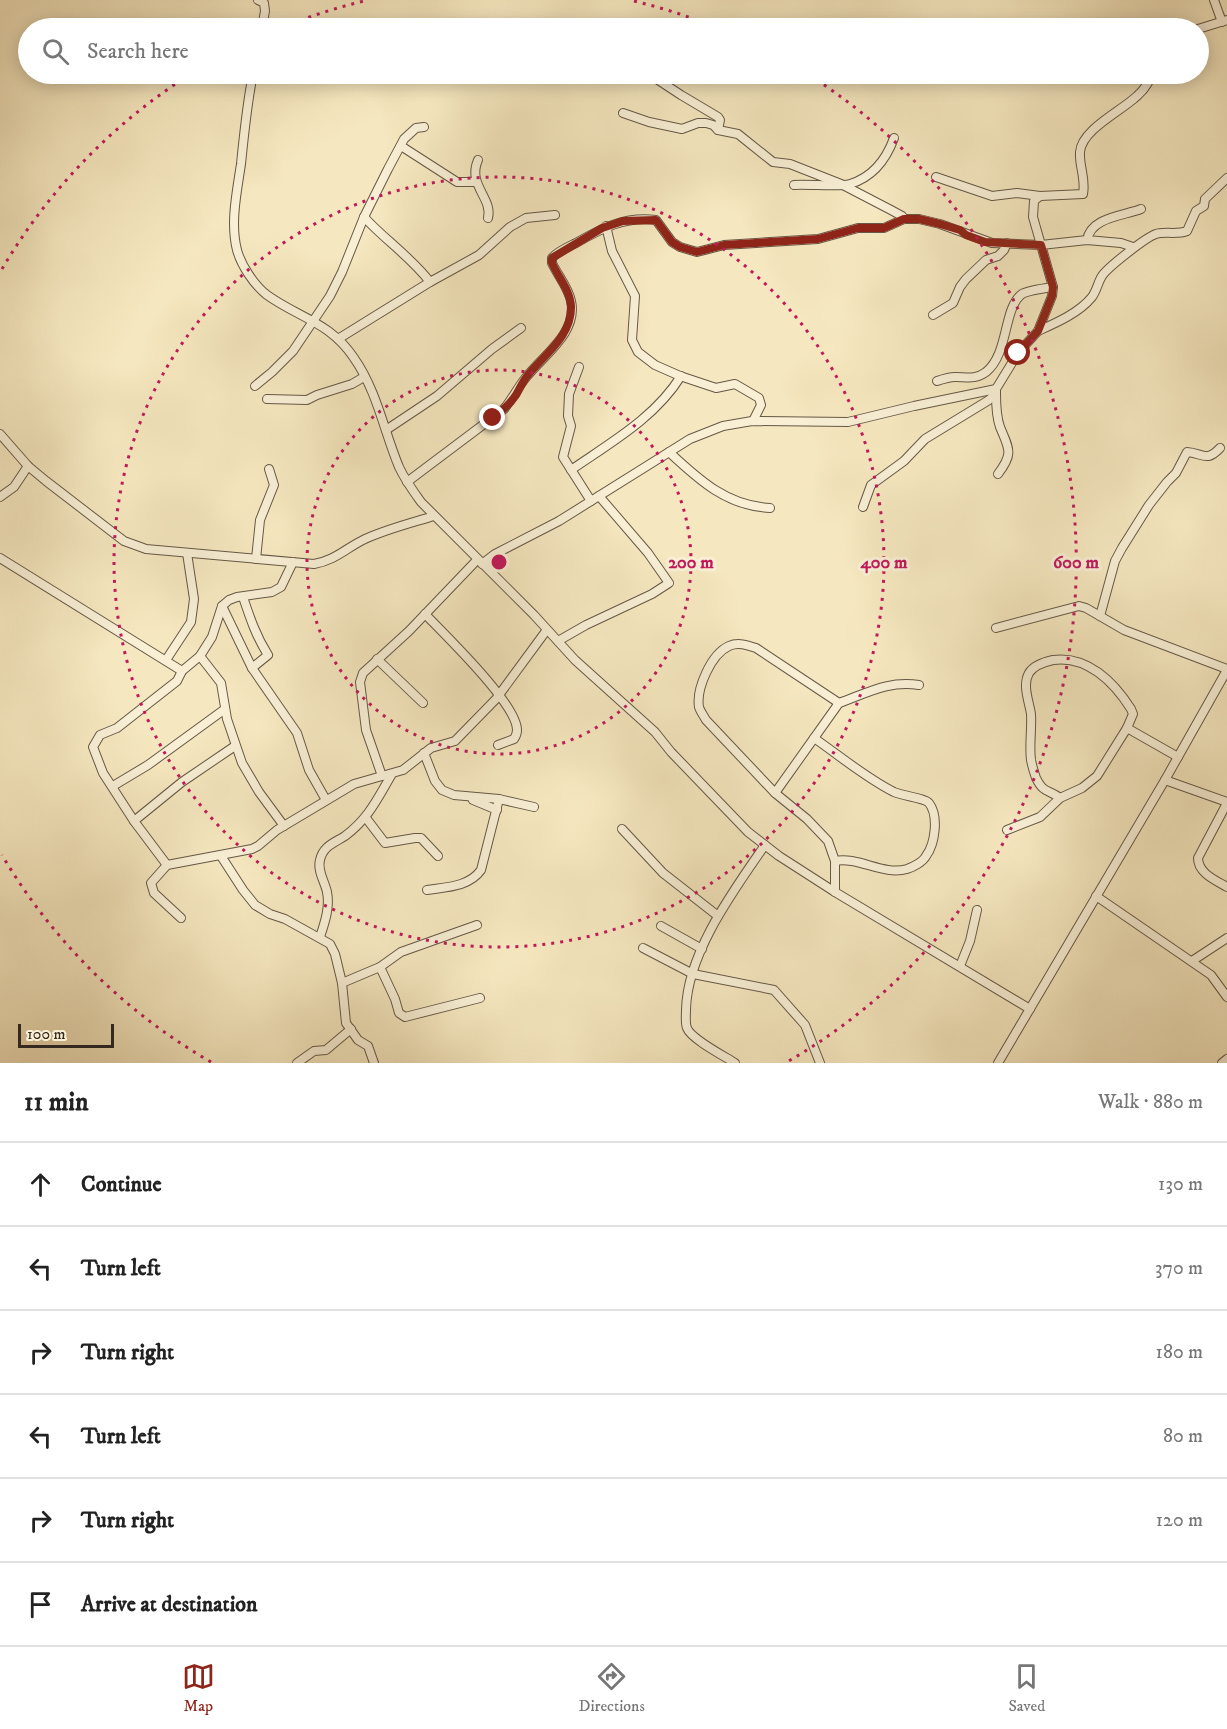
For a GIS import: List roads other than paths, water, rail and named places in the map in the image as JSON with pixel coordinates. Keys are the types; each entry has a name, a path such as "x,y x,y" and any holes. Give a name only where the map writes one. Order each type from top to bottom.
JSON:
{"street":[{"path":"258,0 264,3 264,18"},
{"path":"1209,26 1224,21 1214,0"},
{"path":"252,84 236,207 237,251 251,277 265,294 328,329 355,358 370,388 407,482 434,516 534,615 546,631 575,660 655,732 739,824 765,845 835,892 1030,1009"},
{"path":"664,84 718,117 720,120 718,130"},
{"path":"936,177 992,196 1017,193 1040,196 1083,194 1085,180 1080,150 1086,140 1106,119 1141,93 1147,84"},
{"path":"623,113 649,122 682,129 698,123 706,123 718,130 738,134 773,162 790,164 841,184 904,219"},
{"path":"255,386 287,358 330,296 364,217 401,146 409,132 424,127"},
{"path":"794,185 848,185 866,177 887,155 894,138"},
{"path":"401,146 457,182 476,182"},
{"path":"478,160 474,169 476,182 489,208 488,218"},
{"path":"1038,331 1059,321 1091,298 1102,275 1133,247 1156,234 1186,232 1192,224 1196,211 1204,206 1205,199 1227,178"},
{"path":"863,507 871,485 904,461 926,439 989,400 1018,353 1038,331 1052,296 1053,287 1033,217 1034,201 1040,196"},
{"path":"1087,240 1088,233 1096,225 1141,209"},
{"path":"338,339 430,282 479,255 510,227 526,218 555,215"},
{"path":"364,217 378,233 417,265 430,282"},
{"path":"407,482 504,409 526,376 562,338 571,313 571,302 552,263 552,258 606,226 623,221 656,220 672,242 697,252 724,245 818,239 858,228 884,228 904,219 919,219 940,224 960,230 966,235 985,242 1041,245 1087,240 1121,243 1133,247"},
{"path":"606,226 612,251 635,296 632,340 638,352 655,364 681,376 716,387 735,384 750,391 759,398 761,405 753,421"},
{"path":"933,315 953,303 966,279 987,260 998,256 1007,243"},
{"path":"937,381 952,377 974,378 986,372 998,355 1013,304 1023,293 1053,287"},
{"path":"386,430 437,396 484,355 521,328"},
{"path":"558,641 652,594 669,583 648,553 595,499 563,457 571,426 568,416 569,394 579,367"},
{"path":"267,399 308,400 352,384 364,376"},
{"path":"571,470 644,418 671,393 681,376"},
{"path":"382,776 368,742 360,682 363,673 480,562 529,538 690,439 712,429 753,421 848,422 996,391"},
{"path":"996,391 997,416 1009,454 1007,462 998,474"},
{"path":"0,434 28,466 124,542 146,549 314,564 328,562 362,540 384,531 434,516"},
{"path":"1100,616 1115,561 1149,506 1176,473 1187,452 1208,457 1214,455 1220,448"},
{"path":"669,452 701,482 718,493 747,505 770,508"},
{"path":"0,497 15,487 28,466"},
{"path":"256,559 260,520 274,485 268,469"},
{"path":"166,660 191,622 194,599 187,553"},
{"path":"0,558 182,671"},
{"path":"167,865 134,821 103,773 93,747 95,742 100,735 117,728 177,681 182,671 200,656 212,637 222,606 229,600 272,592 281,587 293,562"},
{"path":"243,597 259,642 268,655 252,668"},
{"path":"222,606 252,668 297,733 309,770 326,800"},
{"path":"996,628 1079,606 1124,630 1227,669 1166,780 998,1063"},
{"path":"425,614 499,695 515,722 517,730 514,739 498,745"},
{"path":"181,918 154,893 151,883 167,865 190,859 221,856 258,846 284,826 354,784 403,770 431,748 455,741 499,695 546,631"},
{"path":"835,892 835,861 828,841 807,819 775,793 706,720 699,708 703,679 713,662 728,646 742,644 756,648 839,703"},
{"path":"200,656 221,683 235,746 250,777 284,826"},
{"path":"377,659 423,703"},
{"path":"1007,830 1040,817 1060,798 1082,788 1097,776 1131,721 1133,714 1131,709 1103,675 1080,663 1062,659 1047,661 1034,667 1028,674 1026,682 1031,712 1031,762 1036,777 1045,792 1060,798"},
{"path":"775,793 839,703 889,684 902,682 919,685"},
{"path":"113,786 148,765 225,709"},
{"path":"1127,728 1178,757"},
{"path":"814,738 879,784 905,797 929,802 933,811 932,845 925,858 911,867 890,869 845,859 835,861"},
{"path":"134,821 182,782 235,746"},
{"path":"423,753 435,781 442,790 454,795 499,799 534,807"},
{"path":"320,937 326,922 327,893 319,862 326,847 342,838 366,818 392,774"},
{"path":"1166,780 1227,802 1198,858 1198,865 1204,873 1227,887"},
{"path":"463,796 497,810"},
{"path":"427,891 459,885 476,876 481,870 499,799"},
{"path":"366,818 385,843 415,837 421,838 438,856"},
{"path":"622,829 663,873 718,916"},
{"path":"735,1063 692,1035 686,1027 686,998 702,949 718,916 765,845"},
{"path":"221,856 255,905 330,944 335,954 342,983 346,1023 358,1040 368,1046 374,1063"},
{"path":"1096,896 1192,961 1218,982 1227,997"},
{"path":"960,966 970,941 977,910"},
{"path":"342,983 380,967 401,952 477,925"},
{"path":"661,926 702,949"},
{"path":"1192,961 1227,938"},
{"path":"643,948 693,974 774,990 805,1025 820,1063"},
{"path":"380,967 399,1013 405,1017 480,998"},
{"path":"297,1063 314,1051 326,1050 351,1029"},
{"path":"1222,1063 1227,1059"}]}
